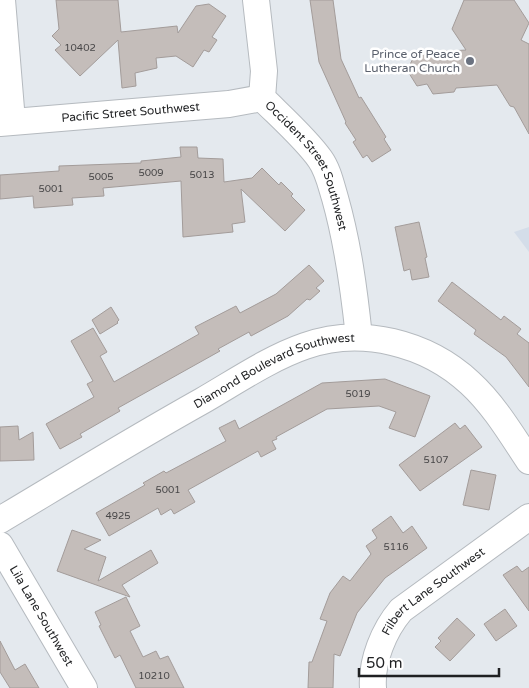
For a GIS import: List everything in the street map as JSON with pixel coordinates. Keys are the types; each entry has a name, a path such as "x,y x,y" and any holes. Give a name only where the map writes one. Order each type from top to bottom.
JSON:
{"street":[{"path":"2,0 6,122"},
{"name":"Occident Street Southwest","path":"256,0 264,71 262,98 283,118 320,160 328,175 347,243 353,281 358,337"},
{"name":"Pacific Street Southwest","path":"6,122 229,104 262,98"},
{"name":"Diamond Boulevard Southwest","path":"0,520 123,446 292,350 340,338 358,337 386,340 440,360 471,383 486,400 529,461"},
{"name":"Filbert Lane Southwest","path":"373,688 372,680 382,641 390,624 401,610 529,517"},
{"name":"Lila Lane Southwest","path":"0,545 84,688"}],"shaded area":[{"path":"529,227 529,252 514,232"}],"building":[{"path":"56,0 118,0 121,32 177,26 178,33 196,6 209,4 226,16 212,37 217,40 209,52 204,50 193,67 176,56 156,58 157,68 135,73 136,86 122,88 118,40 80,76 55,50 61,45 52,36 59,29"},
{"path":"310,0 333,0 341,59 359,98 361,97 386,137 384,139 391,150 372,162 367,155 363,158 353,142 356,140 345,123 319,62"},
{"name":"Prince of Peace Lutheran Church","path":"464,0 514,0 529,23 521,40 529,44 529,134 514,107 510,106 497,85 456,88 454,92 433,94 427,84 417,86 407,70 416,53 466,50 452,29"},
{"path":"180,147 197,147 198,158 223,159 224,182 252,178 262,168 279,185 281,182 293,194 291,196 305,210 285,231 241,189 245,222 232,224 233,232 183,237 181,181 103,188 104,196 72,198 73,205 34,208 33,196 0,199 0,175 59,171 59,166 141,163 141,161 181,157"},
{"path":"419,222 427,257 425,258 429,277 412,280 410,269 404,271 395,227"},
{"path":"309,265 324,281 316,288 320,291 310,300 307,299 288,316 251,336 249,332 218,349 220,351 118,408 120,411 80,434 82,437 60,449 46,424 94,397 87,384 93,381 71,341 93,328 107,352 100,356 114,382 199,334 195,327 236,306 240,313 276,294"},
{"path":"452,282 501,320 504,316 521,329 517,334 529,343 529,387 506,357 474,334 476,330 438,301"},
{"path":"111,307 119,320 118,323 100,334 92,320"},
{"path":"385,379 430,396 415,437 389,428 396,412 379,406 327,409 276,437 277,439 272,441 276,449 261,457 258,451 188,490 195,502 174,514 171,509 161,515 158,508 109,536 96,513 145,485 143,483 164,471 166,473 226,441 219,428 235,420 239,429 322,383"},
{"path":"455,423 460,429 465,425 482,447 420,491 399,465"},
{"path":"18,426 19,440 33,432 34,460 0,461 0,427"},
{"path":"471,470 496,475 489,510 463,505"},
{"path":"391,516 403,533 412,526 427,548 385,578 357,613 340,656 334,654 333,688 308,688 309,662 312,662 327,621 320,619 330,593 343,576 350,581 371,554 366,546 377,538 372,530"},
{"path":"72,530 101,540 84,549 106,557 98,581 151,550 158,563 122,585 130,597 57,571"},
{"path":"517,566 522,572 529,567 529,611 503,575"},
{"path":"126,597 140,626 130,631 143,657 156,651 160,659 168,656 184,688 136,688 120,655 115,658 99,626 101,625 95,612"},
{"path":"505,609 517,626 496,641 484,624"},
{"path":"457,618 475,635 450,661 435,647 441,641 438,638"},
{"path":"0,641 15,670 25,664 39,688 10,688 0,672"}],"place":[{"name":"Prince of Peace Lutheran Church","path":"470,61"}]}
